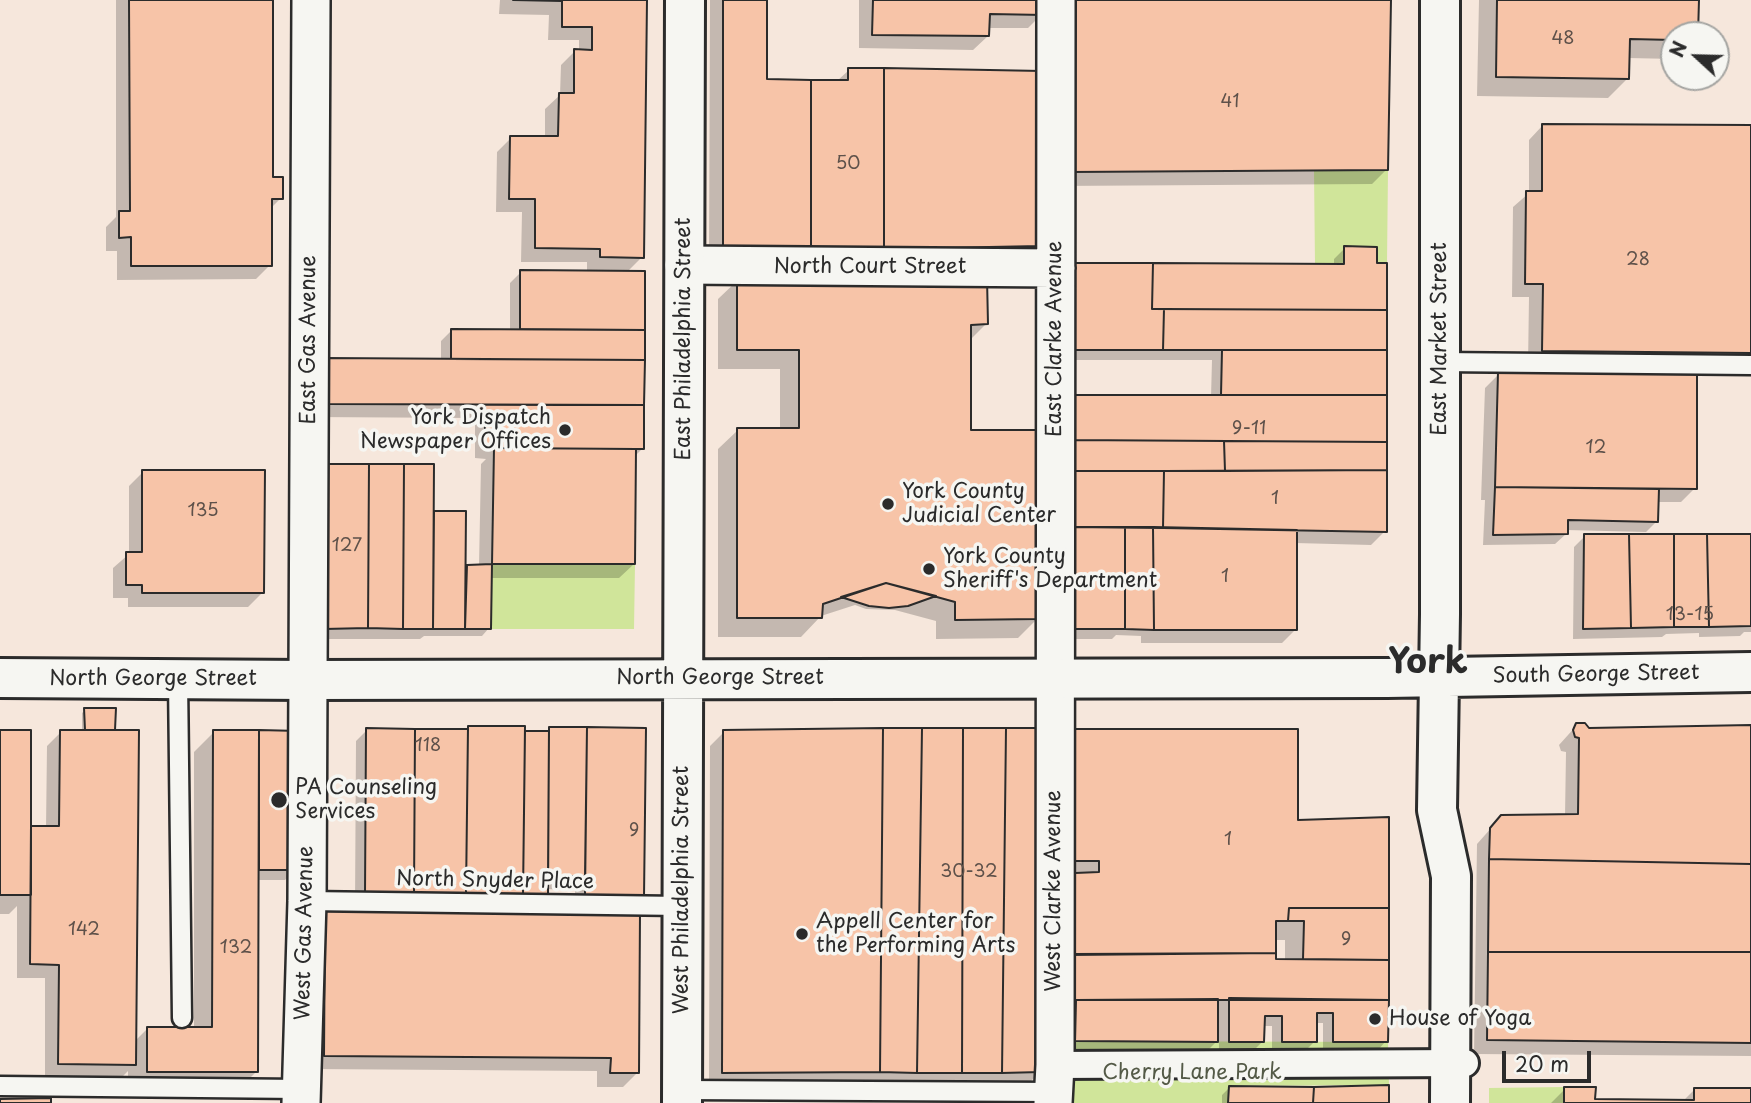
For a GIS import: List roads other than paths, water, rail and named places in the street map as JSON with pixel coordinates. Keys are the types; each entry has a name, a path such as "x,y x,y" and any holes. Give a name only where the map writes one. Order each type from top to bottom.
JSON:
{"main road":[{"name":"East Philadelphia Street","path":"682,678 685,0"},
{"name":"East Market Street","path":"1440,0 1440,678 1437,810 1451,876 1458,1063 1450,1103"},
{"name":"South George Street","path":"1440,678 1751,672"},
{"name":"North George Street","path":"0,678 1440,678"},
{"name":"West Philadelphia Street","path":"682,678 682,1096"}],"street":[{"name":"East Gas Avenue","path":"307,680 310,0"},
{"name":"East Clarke Avenue","path":"1054,679 1056,0"},
{"name":"North Court Street","path":"684,265 1056,268"},
{"name":"West Clarke Avenue","path":"1053,1087 1054,679"},
{"name":"West Gas Avenue","path":"301,1096 307,901 307,680"},
{"path":"1053,1087 1458,1063"}],"lane":[{"path":"1440,362 1751,365"},
{"path":"178,678 181,1018"},
{"name":"North Snyder Place","path":"307,901 682,906"},
{"path":"0,1086 301,1096"},
{"path":"682,1096 1053,1087"}],"place":[{"name":"York Dispatch Newspaper Offices","path":"565,430"},
{"name":"York County Judicial Center","path":"888,504"},
{"name":"York County Sheriff's Department","path":"929,569"},
{"name":"PA Counseling Services","path":"279,800"},
{"name":"Appell Center for the Performing Arts","path":"802,934"},
{"name":"House of Yoga","path":"1375,1019"}],"district":[{"name":"York","path":"1428,663"}],"park label":[{"name":"Cherry Lane Park","path":"1192,1073"}]}
